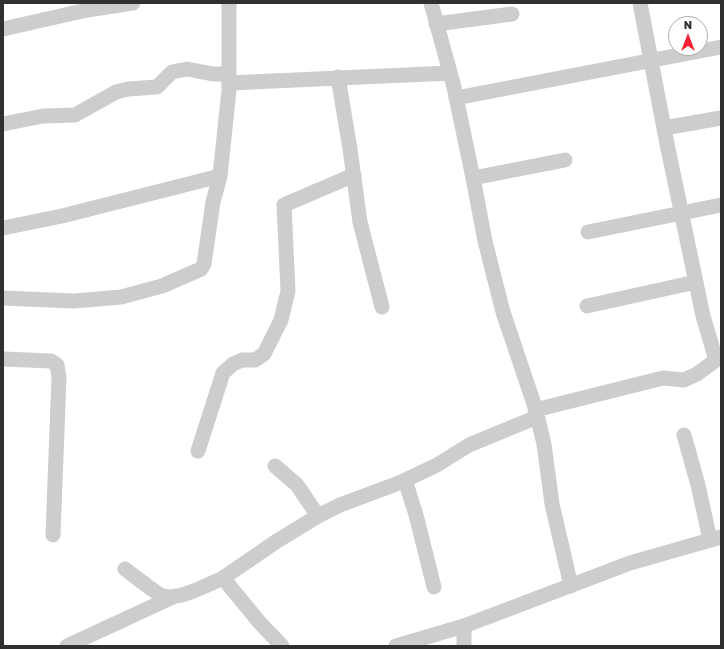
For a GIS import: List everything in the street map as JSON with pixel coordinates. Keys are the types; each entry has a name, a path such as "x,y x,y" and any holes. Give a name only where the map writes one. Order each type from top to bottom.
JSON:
{"street":[{"path":"3,29 87,10 134,3"},
{"path":"3,298 74,301 121,297 162,286 201,269 204,264 212,202 220,176 229,78 229,3"},
{"path":"431,3 456,98 485,241 503,312 536,414 544,444 552,504 571,586"},
{"path":"67,646 175,596 223,578 277,541 318,516 340,505 405,480 437,465 469,445 536,414 663,378 684,380 697,374 719,359 703,316 640,3"},
{"path":"436,24 512,14"},
{"path":"456,98 721,47"},
{"path":"3,124 43,116 75,115 116,92 128,89 158,87 172,72 188,68 229,78 338,77 450,73"},
{"path":"338,77 360,222 382,307"},
{"path":"664,128 721,118"},
{"path":"473,178 565,160"},
{"path":"198,452 223,373 233,364 242,360 255,360 264,354 281,320 288,291 284,205 354,175"},
{"path":"3,228 62,216 220,176"},
{"path":"588,232 721,205"},
{"path":"586,306 696,282"},
{"path":"3,359 52,361 57,365 59,377 53,535"},
{"path":"396,646 464,626 630,563 716,539 698,485 684,435"},
{"path":"275,466 297,485 318,516"},
{"path":"405,480 416,515 434,587"},
{"path":"125,569 162,596 175,596"},
{"path":"223,578 260,623 282,646"},
{"path":"464,626 464,646"}]}
